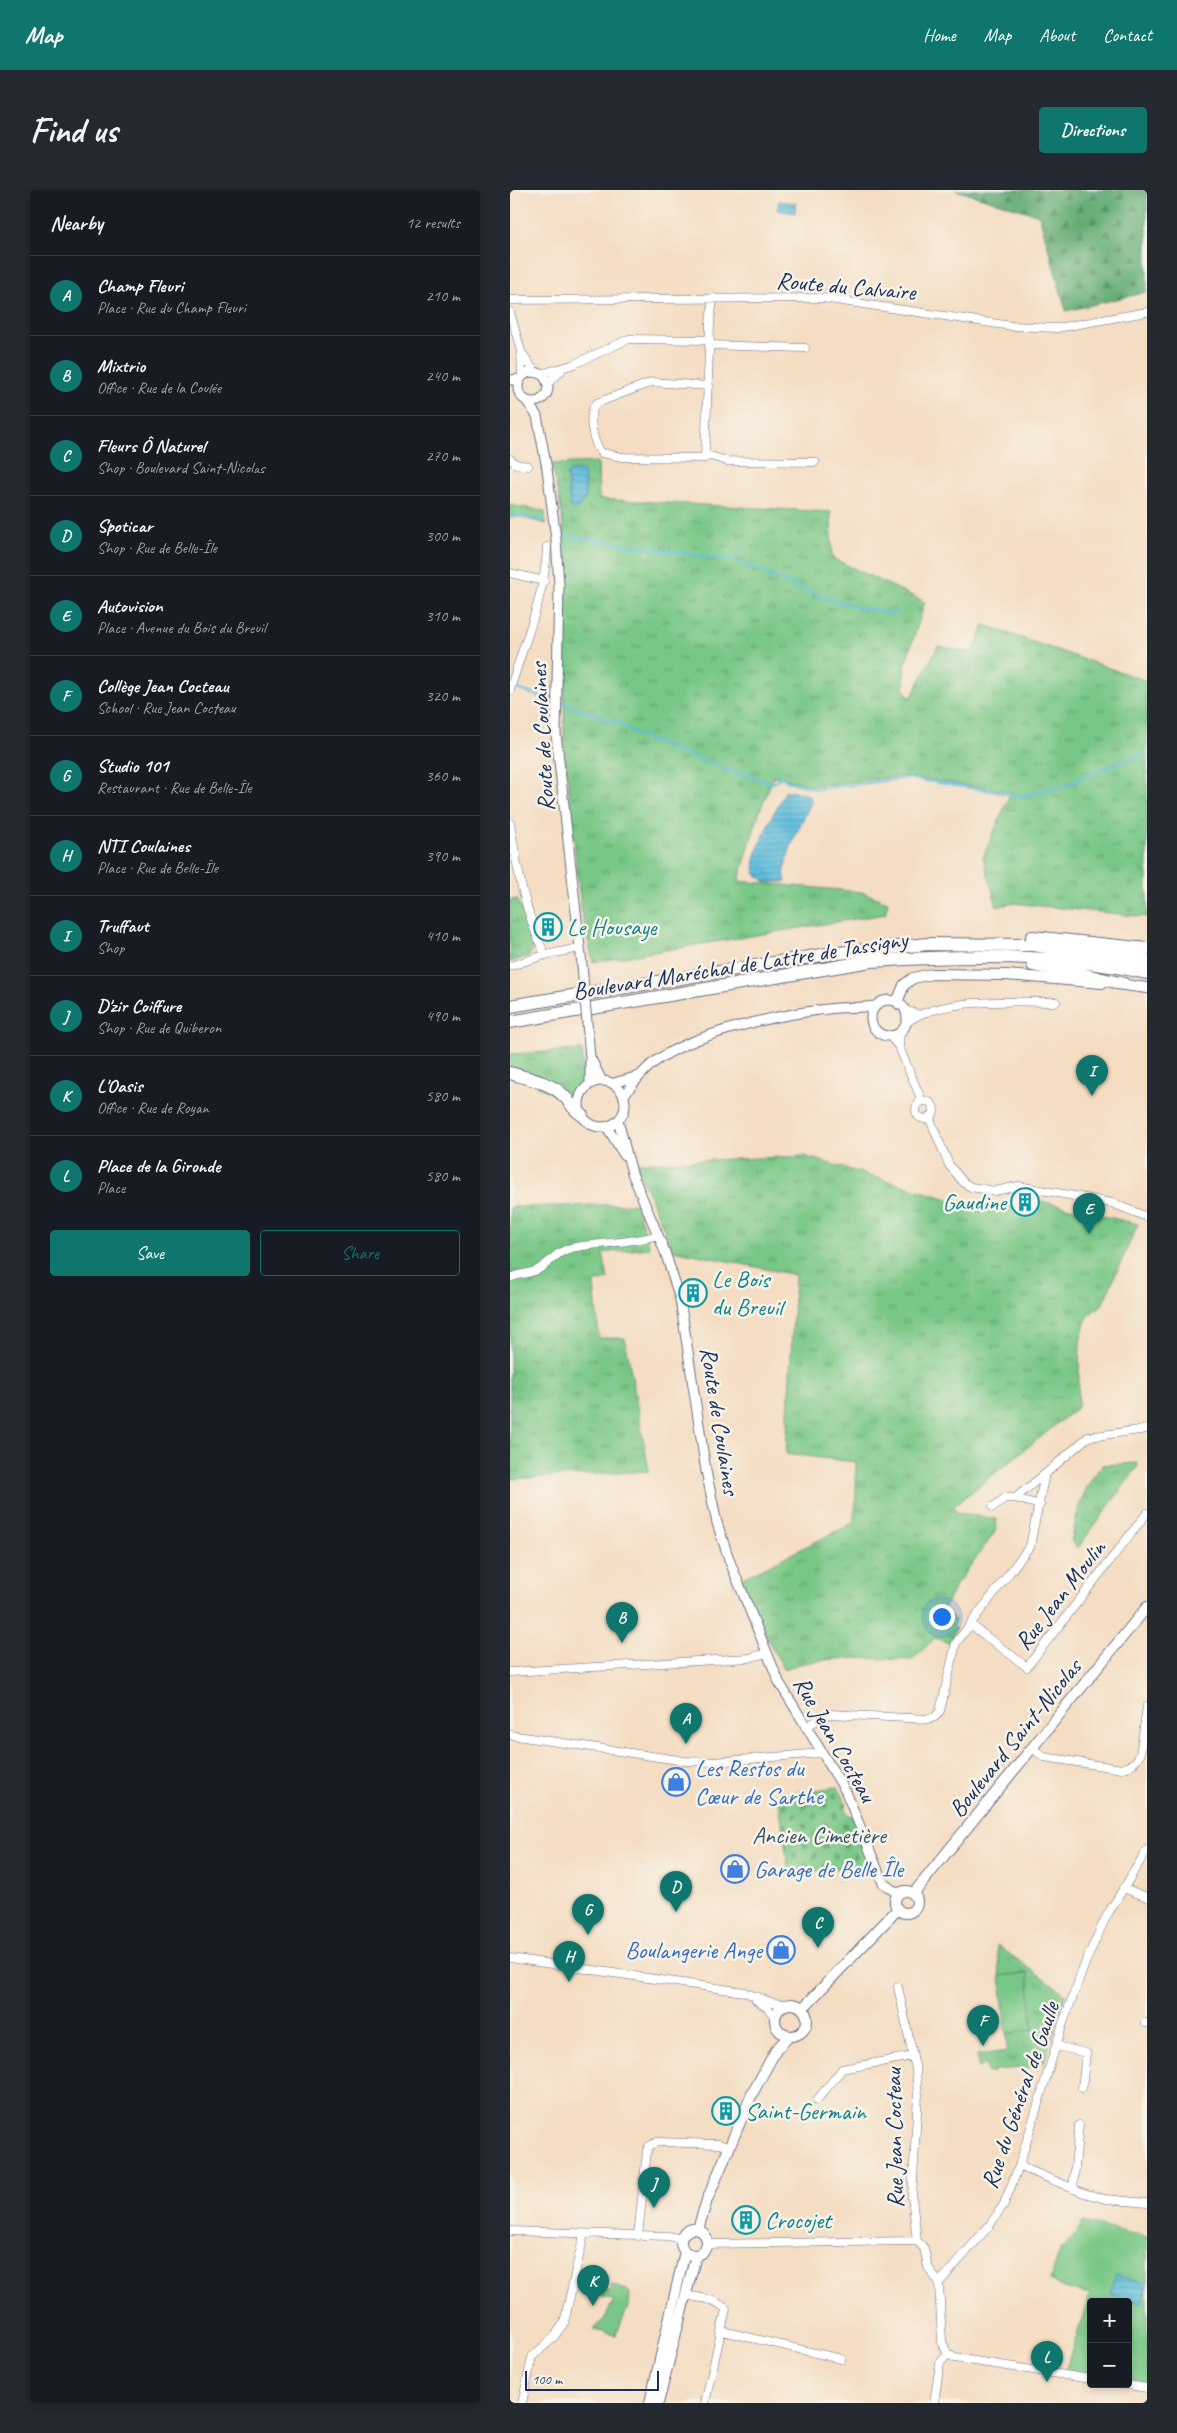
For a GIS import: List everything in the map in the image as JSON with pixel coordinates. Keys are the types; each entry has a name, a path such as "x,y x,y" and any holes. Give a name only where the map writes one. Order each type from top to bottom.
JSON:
{"highway":[{"path":"976,949 985,936 1091,941 1147,948"},
{"name":"Boulevard Maréchal de Lattre de Tassigny","path":"510,1006 857,950 928,944 976,949"},
{"path":"976,949 1033,945 1147,961"},
{"path":"976,949 1147,973"},
{"path":"976,949 1124,984"},
{"name":"Boulevard Maréchal de Lattre de Tassigny","path":"510,1022 871,961 976,949"},
{"path":"510,1073 537,1082 562,1094 572,1109 582,1115"}],"main road":[{"path":"902,1007 898,1000 904,985 922,975 932,974 1007,975 1076,982 1124,984 1147,988"},
{"name":"Boulevard Saint-Nicolas","path":"897,1910 905,1914 915,1910 918,1902 914,1894 1146,1609"},
{"path":"803,2008 897,1910 895,1902 898,1894 907,1891 914,1894"},
{"path":"698,2229 728,2146 752,2094 776,2050 789,2036 805,2029 808,2017 803,2008 798,2005 788,2004 779,2009 775,2018 779,2030 776,2050"},
{"path":"779,2030 789,2036"},
{"path":"650,2403 685,2251 682,2239 686,2233 698,2229"},
{"path":"658,2403 696,2255 703,2251 707,2244 706,2238 698,2229"},
{"path":"685,2251 696,2255"}],"street":[{"path":"709,386 652,382 597,403 593,407 592,415 596,445 602,453 622,457 702,460 706,455 713,298"},
{"name":"Route du Calvaire","path":"510,300 822,298 1012,326 1057,328 1147,312"},
{"path":"510,312 521,351 523,396"},
{"path":"510,380 522,377 528,372 538,373 564,368 630,340 805,348"},
{"path":"521,351 548,383"},
{"path":"510,388 536,401 547,393 548,383 564,368"},
{"name":"Route de Coulaines","path":"523,396 537,416 547,469 556,539 558,585 556,734 582,965 590,1057 590,1084 580,1098 582,1115"},
{"name":"Route de Coulaines","path":"537,416 542,398"},
{"path":"706,455 727,461 815,462"},
{"path":"510,459 516,464 528,466"},
{"path":"510,690 538,606 544,581 547,547"},
{"path":"510,573 544,581"},
{"path":"510,823 525,906 529,921 544,956"},
{"path":"510,966 580,948"},
{"path":"624,1095 640,1076 664,1056 701,1039 781,1017 838,1008 875,1006 888,1000 917,1014"},
{"path":"899,1048 900,1032 906,1023 917,1014 979,1002 1056,1002"},
{"path":"871,1020 875,1006"},
{"path":"902,1007 906,1023"},
{"path":"859,1008 871,1020 876,1030 889,1035 899,1048 922,1101"},
{"path":"889,1035 900,1032"},
{"name":"Route de Coulaines","path":"590,1057 602,1080"},
{"path":"590,1084 602,1080 614,1083 640,1076"},
{"path":"582,1115 594,1126 607,1126 618,1121 625,1111 624,1095 614,1083"},
{"path":"922,1101 928,1101 933,1106 933,1113 930,1117 921,1118 917,1114 916,1108 922,1101"},
{"path":"930,1117 949,1165 964,1183 971,1187 995,1191 1018,1186 1036,1189 1112,1203 1147,1217"},
{"name":"Route de Coulaines","path":"618,1121 630,1166 658,1235 680,1299 706,1471 717,1523 730,1562 766,1653"},
{"name":"Route de Coulaines","path":"607,1126 630,1166"},
{"path":"510,1278 520,1273 538,1270 552,1257 569,1248 641,1240 658,1235"},
{"path":"1015,1498 1088,1437 1147,1430"},
{"path":"805,1727 828,1714 928,1719 935,1717 940,1711 956,1642 971,1625 1030,1546 1045,1474"},
{"path":"993,1507 1004,1498 1015,1498 1040,1505"},
{"name":"Rue Jean Moulin","path":"971,1625 1027,1667 1147,1513"},
{"path":"510,1672 749,1658 766,1653"},
{"name":"Rue Jean Cocteau","path":"766,1653 778,1682 846,1792 867,1839 883,1883 898,1894"},
{"path":"1032,1748 1044,1756 1122,1769 1128,1768 1137,1761 1140,1755 1147,1706"},
{"path":"510,1735 685,1761 715,1762 821,1753"},
{"name":"Rue du Général de Gaulle","path":"939,2283 989,2226 1004,2204 1019,2166 1086,1962 1106,1917 1147,1850"},
{"path":"1123,1888 1147,1898"},
{"path":"510,1958 744,1992 773,2002 788,2004"},
{"name":"Rue Jean Cocteau","path":"898,1987 913,2056 918,2095 912,2197 918,2241 924,2248 928,2267 939,2283"},
{"path":"744,1992 768,2008 775,2018"},
{"path":"1057,2046 1086,2053 1082,2088"},
{"path":"817,2100 842,2069 913,2056"},
{"path":"1073,2189 1079,2125"},
{"path":"638,2236 649,2146 657,2142 728,2146"},
{"path":"1019,2166 1073,2189 1105,2199 1147,2204"},
{"path":"510,2231 668,2236 682,2239"},
{"path":"522,2403 532,2357 554,2336 564,2323 584,2234"},
{"path":"707,2244 918,2241"},
{"path":"939,2283 942,2342 948,2354 955,2358 1087,2378"},
{"path":"685,2295 722,2305 726,2309 705,2403"},
{"path":"722,2331 841,2359"},
{"path":"934,2403 940,2363 948,2354"},
{"path":"1132,2386 1147,2388"}],"green space":[{"path":"955,190 1147,190 1147,292 1066,311 1039,215"},
{"path":"598,462 599,499 831,512 832,558 925,602 905,664 904,690 911,698 938,646 973,653 984,625 1147,681 1147,917 1012,903 997,907 983,857 1011,792 903,776 814,786 774,776 759,813 739,881 862,892 888,902 885,914 593,962 581,909 564,743 565,568 562,514 552,464"},
{"path":"510,505 545,511 546,524 520,517 510,517"},
{"path":"517,899 535,943 529,956 510,962 510,900"},
{"path":"582,1050 584,1084 577,1096 575,1107 510,1070 510,1054"},
{"path":"804,1156 986,1210 1041,1201 1138,1224 1102,1305 1087,1316 1080,1342 1078,1407 954,1506 956,1512 997,1519 995,1532 956,1585 944,1608 955,1620 953,1626 956,1629 949,1643 935,1638 912,1660 831,1659 800,1664 784,1669 770,1644 741,1579 853,1523 856,1502 856,1462 786,1454 795,1275 673,1250 635,1163"},
{"path":"636,1204 650,1248 603,1253 608,1279 594,1283 599,1338 625,1338 649,1471 510,1479 510,1207"},
{"path":"1137,1463 1138,1466 1078,1548 1071,1542 1081,1500 1090,1482 1103,1465"},
{"name":"Ancien Cimetière","path":"838,1787 847,1804 845,1809 848,1815 852,1816 860,1835 868,1865 789,1874 778,1795"},
{"path":"997,1945 1066,1994 1044,2063 1037,2061 1035,2067 994,2070 994,2072 987,2073 986,2064 978,2068 977,2055 1007,2051 1006,2033 1033,2030 1027,1973 1000,1976"},
{"path":"1028,1973 1033,2030 1006,2033 1000,1976"},
{"path":"1083,2222 1147,2237 1147,2383 1132,2381 1132,2298 1089,2298 1090,2294 1063,2288 1050,2280 1061,2248 1064,2249"},
{"path":"612,2285 627,2290 630,2293 629,2305 616,2335 593,2330 606,2317 614,2299 601,2297 602,2289 611,2291"},
{"path":"1087,2303 1087,2374 1065,2371"}],"water":[{"path":"779,201 796,203 795,213 777,210"},
{"path":"570,471 581,471 584,474 586,498 575,510 570,507 567,474"},
{"path":"786,790 809,795 812,801 789,853 786,864 786,882 765,882 755,873 756,855 765,831"},
{"path":"1116,2275 1147,2284 1142,2304 1132,2301 1132,2298 1123,2298 1110,2294"}],"waterway":[{"path":"510,515 545,520"},
{"path":"568,536 736,561 819,596 860,608 898,614"},
{"path":"517,689 554,701"},
{"path":"560,702 616,722 638,735 726,770 774,783 781,776 787,781 816,789 907,778 1021,796 1072,784 1081,778 1147,753"}],"place":[{"name":"Le Housaye","path":"548,927"},
{"name":"Truffaut","path":"1092,1096"},
{"name":"Gaudine","path":"1025,1202"},
{"name":"Autovision","path":"1089,1234"},
{"name":"Le Bois du Breuil","path":"693,1293"},
{"name":"Mixtrio","path":"622,1643"},
{"name":"Champ Fleuri","path":"686,1744"},
{"name":"Les Restos du Cœur de Sarthe","path":"676,1782"},
{"name":"Garage de Belle Île","path":"735,1869"},
{"name":"Spoticar","path":"676,1912"},
{"name":"Studio 101","path":"588,1935"},
{"name":"Fleurs Ô Naturel","path":"818,1948"},
{"name":"Boulangerie Ange","path":"781,1950"},
{"name":"NTI Coulaines","path":"569,1982"},
{"name":"Collège Jean Cocteau","path":"983,2046"},
{"name":"Saint-Germain","path":"726,2111"},
{"name":"D'zir Coiffure","path":"654,2208"},
{"name":"Crocojet","path":"746,2220"},
{"name":"L'Oasis","path":"593,2306"},
{"name":"Place de la Gironde","path":"1047,2382"}]}
